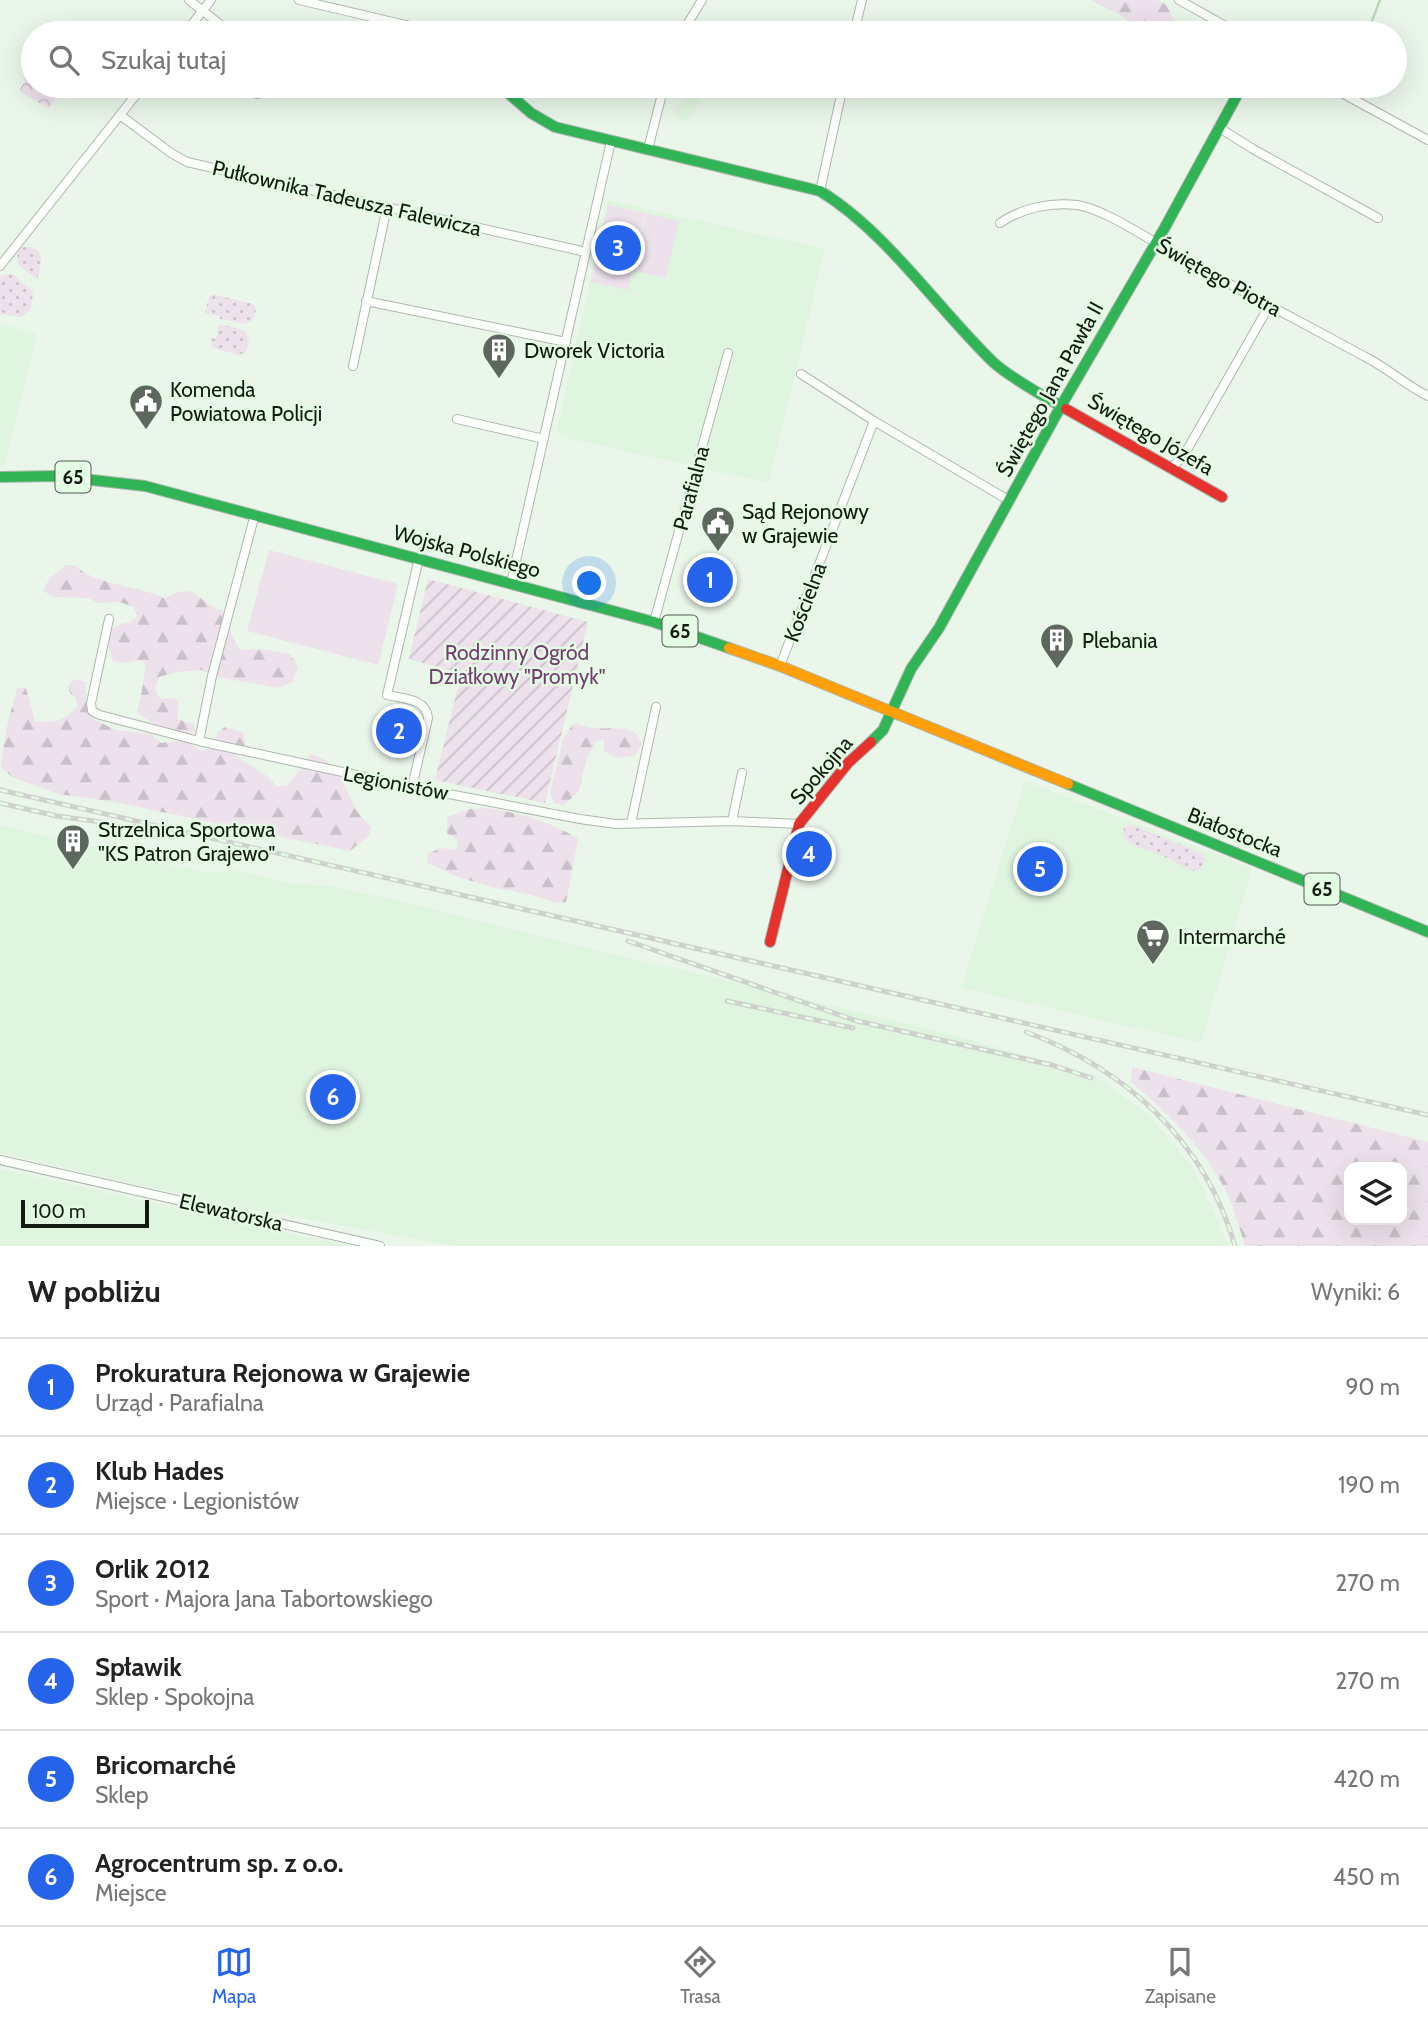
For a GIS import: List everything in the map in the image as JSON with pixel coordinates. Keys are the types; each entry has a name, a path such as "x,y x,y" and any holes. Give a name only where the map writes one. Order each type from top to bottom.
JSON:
{"street":[{"path":"189,0 216,21"},
{"path":"195,21 211,0"},
{"path":"299,0 389,21"},
{"path":"689,21 702,0"},
{"path":"857,21 862,0"},
{"path":"1180,0 1217,21"},
{"path":"0,266 133,98"},
{"path":"514,98 538,119 566,130 820,191 840,98"},
{"path":"648,149 661,98"},
{"name":"Świętego Jana Pawła II","path":"893,712 912,669 946,617 1235,98"},
{"path":"1351,98 1428,140"},
{"name":"Pułkownika Tadeusza Falewicza","path":"120,115 187,162 586,252"},
{"path":"1218,127 1378,218"},
{"path":"511,583 611,141"},
{"name":"Świętego Józefa","path":"820,191 869,229 995,364 1062,406 1222,497"},
{"name":"Świętego Piotra","path":"1000,223 1030,209 1048,205 1076,205 1155,242 1373,361 1408,386 1428,396"},
{"path":"353,366 387,207"},
{"path":"366,300 566,342"},
{"path":"1172,467 1183,458 1269,306"},
{"name":"Parafialna","path":"654,622 728,353"},
{"path":"801,374 874,421 1010,501"},
{"path":"457,419 544,439"},
{"name":"Kościelna","path":"780,666 874,421"},
{"name":"Wojska Polskiego","path":"0,477 57,476 132,484 255,514 654,622 780,666 1027,768"},
{"path":"199,741 212,676 255,514"},
{"path":"412,787 428,712 423,704 417,701 387,695 419,558"},
{"name":"Legionistów","path":"109,619 91,703 92,710 100,715 199,741 412,787 580,819 616,824 732,821 799,824"},
{"path":"631,823 656,707"},
{"name":"Spokojna","path":"770,942 799,824 848,763 877,738 893,712"},
{"name":"Białostocka","path":"1027,768 1428,932"},
{"path":"732,821 742,774"},
{"name":"Elewatorska","path":"0,1160 380,1246"}],"shaded area":[{"path":"684,98 702,98 686,123 674,115"},
{"path":"608,200 825,249 769,483 562,437 557,429"},
{"path":"0,324 37,333 5,465 0,465"},
{"path":"1025,781 1252,869 1201,1043 961,988"},
{"path":"0,825 202,872 237,871 293,884 331,886 414,904 935,1030 1093,1074 1148,1114 1194,1169 1229,1246 454,1246 223,1204 0,1153"},
{"path":"0,1169 348,1246 0,1246"}],"green space":[{"path":"1092,0 1159,0 1167,6 1174,21 1128,21"},
{"path":"31,98 56,98 49,109"},
{"path":"608,205 645,213 628,290 591,282"},
{"path":"646,213 679,221 666,278 634,271"},
{"path":"18,249 35,249 41,256 37,280 17,263"},
{"path":"14,275 33,292 31,309 22,317 0,314 0,276"},
{"path":"212,294 253,304 256,310 252,321 246,324 205,313"},
{"path":"219,324 244,330 249,338 246,352 239,355 213,348 210,338 216,339"},
{"path":"269,550 398,584 378,665 247,631"},
{"path":"66,565 74,565 106,581 165,598 178,592 191,591 215,609 224,611 234,641 241,650 262,649 290,654 298,667 292,682 278,688 218,677 202,670 176,672 159,677 155,689 160,699 173,698 179,702 177,719 194,724 195,733 181,733 156,724 137,711 146,665 141,660 126,663 113,661 108,647 111,630 130,623 137,616 134,607 119,602 98,603 88,598 54,597 43,591 49,579"},
{"name":"Rodzinny Ogród Działkowy \"Promyk\"","path":"428,579 588,622 545,803 435,780 460,679 458,673 409,659"},
{"path":"74,679 85,682 87,709 95,720 116,730 151,734 161,743 186,740 199,750 216,748 217,733 225,727 243,732 246,743 236,756 267,776 277,787 288,785 311,754 320,757 340,776 356,810 371,827 369,835 350,851 114,802 58,794 12,777 2,768 1,763 17,688 26,688 35,721 48,722 63,718 77,707 76,698 70,693 68,686"},
{"path":"574,723 591,728 629,730 639,737 642,744 634,756 616,758 604,751 604,739 596,742 586,760 579,791 564,805 554,803 550,794 563,739"},
{"path":"489,808 535,819 578,839 566,902 556,903 492,887 458,877 427,863 428,854 440,848 456,850 458,841 447,833 447,817 470,809"},
{"path":"1130,824 1203,854 1205,860 1200,870 1192,871 1159,854 1129,844 1123,836 1124,828"},
{"path":"1132,1067 1428,1142 1428,1246 1245,1246 1228,1196 1216,1173 1195,1144 1131,1082"}],"waterway":[{"path":"1372,21 1380,0"}],"railway":[{"path":"0,790 1428,1115"},
{"path":"0,803 57,816 101,822"},
{"path":"628,941 857,1021 1052,1065 1091,1078"},
{"path":"727,1001 853,1028"},
{"path":"1026,1032 1097,1066 1128,1088 1157,1114 1182,1142 1204,1173 1222,1208 1235,1246"}],"traffic: fast":[{"path":"514,98 531,113 555,127 820,191 844,208 889,248 993,362 1066,409"},
{"path":"871,742 883,730 911,669 939,628 1235,98"},
{"path":"0,477 57,476 145,486 654,622 729,648"},
{"path":"1068,784 1428,932"}],"traffic: slow":[{"path":"729,648 780,666 1068,784"}],"traffic: jam":[{"path":"1066,409 1222,497"},
{"path":"770,942 799,824 848,763 871,742"}],"place":[{"name":"Orlik 2012","path":"618,248"},
{"name":"Dworek Victoria","path":"499,380"},
{"name":"Komenda Powiatowa Policji","path":"146,431"},
{"name":"Sąd Rejonowy w Grajewie","path":"718,553"},
{"name":"Prokuratura Rejonowa w Grajewie","path":"710,580"},
{"name":"Plebania","path":"1057,670"},
{"name":"Klub Hades","path":"399,731"},
{"name":"Spławik","path":"809,854"},
{"name":"Bricomarché","path":"1040,869"},
{"name":"Strzelnica Sportowa \"KS Patron Grajewo\"","path":"73,871"},
{"name":"Intermarché","path":"1153,966"},
{"name":"Agrocentrum sp. z o.o.","path":"333,1097"}]}
